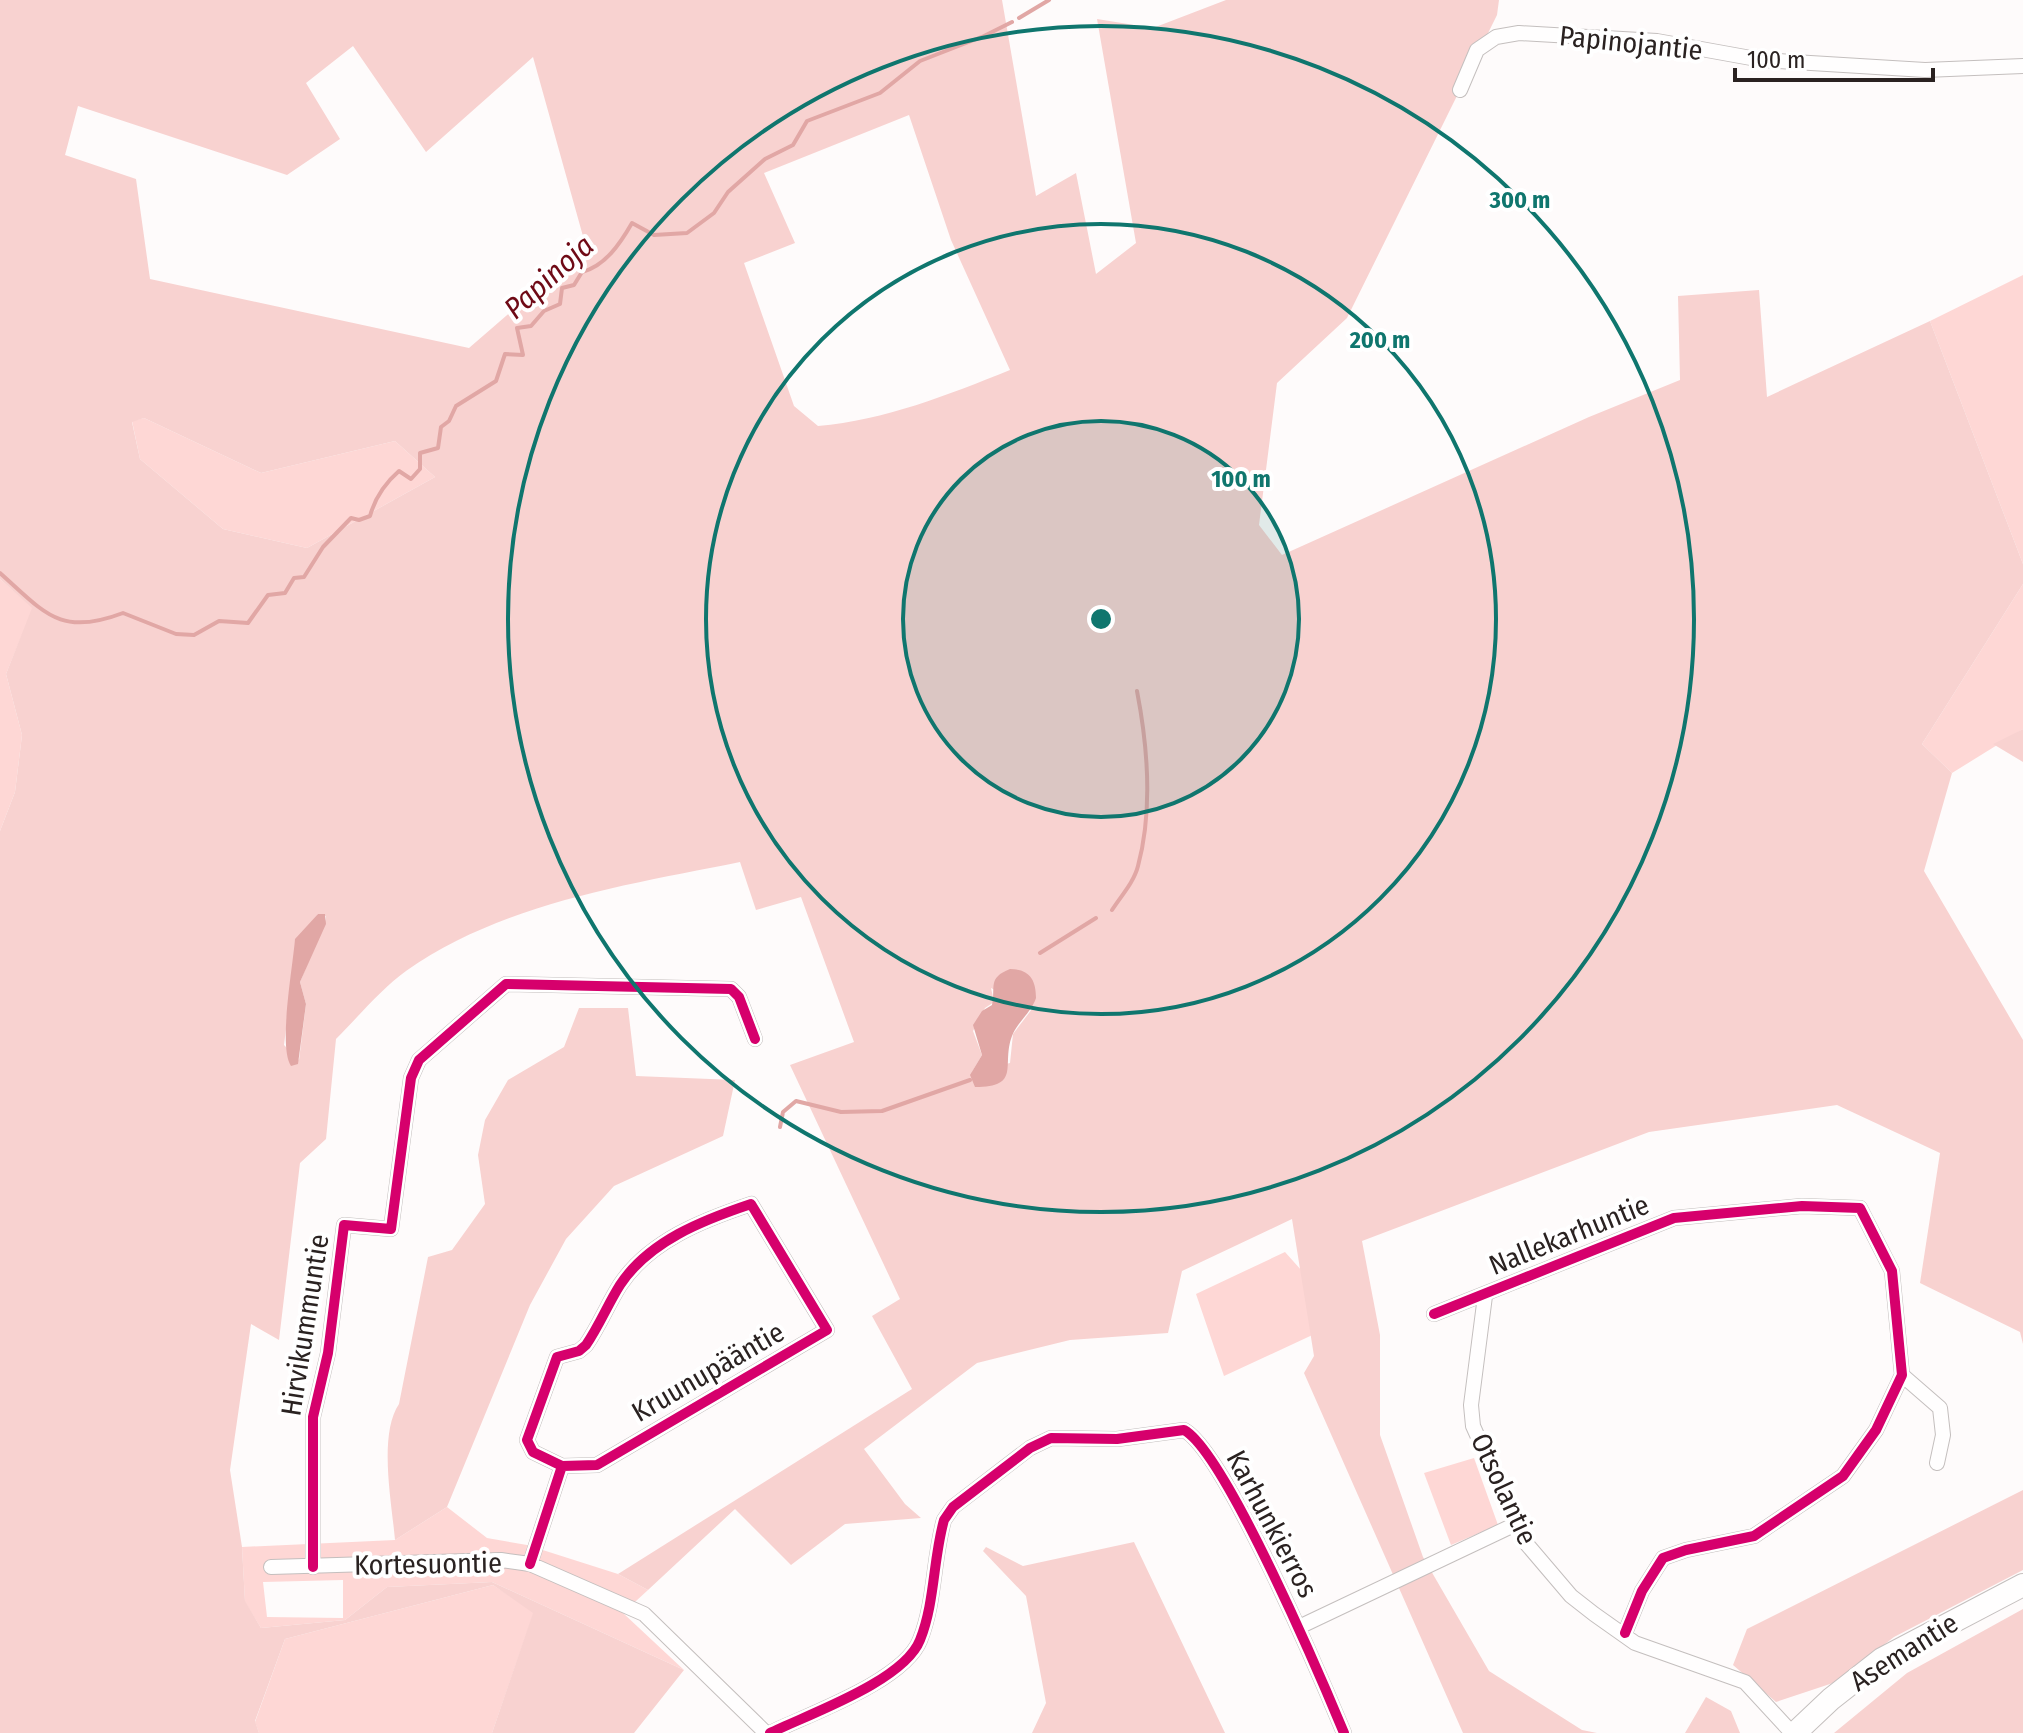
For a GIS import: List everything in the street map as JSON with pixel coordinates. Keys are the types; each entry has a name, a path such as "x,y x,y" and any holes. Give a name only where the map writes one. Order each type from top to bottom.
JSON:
{"main road":[{"name":"Asemantie","path":"1794,1733 1882,1659 2023,1585"}],"street":[{"name":"Papinojantie","path":"1460,90 1477,50 1496,37 1519,33 1657,41 1762,60 1925,70 2023,66"},
{"name":"Hirvikummuntie","path":"313,1567 313,1417 328,1353 344,1225 391,1229 411,1078 419,1060 506,984 731,989 739,997 755,1039"},
{"name":"Kruunupääntie","path":"751,1204 827,1330 597,1465 562,1466 533,1452 527,1440 557,1357 579,1351 621,1283 641,1260 688,1229 751,1204"},
{"name":"Nallekarhuntie","path":"1485,1296 1674,1218 1802,1206 1860,1208 1892,1271 1902,1375"},
{"path":"1434,1314 1485,1296"},
{"name":"Otsolantie","path":"1485,1296 1471,1405 1473,1426 1525,1542 1571,1596 1635,1643 1745,1682 1794,1733"},
{"path":"1625,1633 1642,1591 1663,1558 1754,1536 1843,1476 1876,1430 1902,1375 1940,1408 1943,1435 1937,1463"},
{"name":"Karhunkierros","path":"768,1733 887,1675 911,1655 919,1643 926,1621 944,1520 953,1507 1030,1448 1051,1438 1117,1439 1184,1430 1199,1441 1235,1504 1299,1627 1344,1733"},
{"path":"530,1564 562,1466"},
{"path":"1299,1627 1516,1524"},
{"name":"Kortesuontie","path":"271,1567 501,1560 530,1564 644,1614 768,1733"}],"shaded area":[{"path":"0,0 1002,0 1036,196 1076,173 1096,274 1136,243 1097,19 1153,28 1226,0 1499,0 1497,15 1347,318 1277,383 1259,525 1282,555 1589,417 1680,380 1678,296 1759,290 1767,397 1930,321 2023,564 2023,584 1922,744 1952,773 1924,871 2023,1040 2023,1344 2020,1332 1920,1283 1940,1153 1837,1105 1649,1132 1362,1241 1380,1335 1380,1435 1423,1557 1489,1671 1582,1730 1597,1733 1463,1733 1304,1373 1314,1356 1292,1219 1182,1271 1168,1333 1070,1340 977,1363 864,1449 905,1504 921,1518 845,1524 791,1565 735,1509 648,1590 618,1574 912,1389 872,1316 900,1299 790,1065 854,1042 801,897 756,910 740,862 567,900 483,929 443,948 406,971 336,1039 326,1139 300,1163 279,1340 251,1324 230,1470 242,1547 245,1601 261,1628 345,1620 387,1587 492,1582 684,1670 634,1733 492,1733 533,1613 493,1585 285,1639 255,1721 259,1733 0,1733 0,831 15,792 22,735 6,674 32,608 0,579","holes":["353,46 426,152 533,57 586,247 469,348 150,279 136,179 65,155 78,106 287,175 340,139 306,83","909,115 951,240 1010,370 892,412 818,426 794,406 744,263 795,243 764,173","144,418 261,473 395,441 435,477 307,548 223,529 140,459 132,422","318,914 326,916 300,982 306,1004 299,1060 284,1045 295,955","991,988 1032,1009 1013,1034 1010,1063 972,1072 982,1055 973,1031 985,1008 994,1002"]},
{"path":"2023,275 2023,564 1930,321"},
{"path":"144,418 261,473 395,441 435,477 307,548 223,529 140,459 132,421"},
{"path":"0,579 33,608 6,674 22,735 15,792 0,831"},
{"path":"2023,584 2023,729 1952,773 1922,744"},
{"path":"2023,729 2023,762 1993,744"},
{"path":"318,914 325,914 326,924 300,982 306,1004 298,1064 291,1066 287,1056 286,1025 295,939"},
{"path":"1010,969 1030,976 1035,985 1036,998 1012,1036 1004,1079 990,1086 975,1087 970,1075 982,1055 973,1025 982,1011 992,1005 995,980"},
{"path":"579,1008 628,1008 636,1076 735,1080 723,1136 614,1186 566,1239 530,1305 447,1507 395,1540 388,1470 389,1433 399,1404 428,1257 452,1250 485,1204 478,1155 485,1120 508,1080 564,1047"},
{"path":"1285,1252 1302,1271 1321,1331 1224,1376 1196,1294"},
{"path":"1474,1458 1498,1525 1451,1545 1424,1473"},
{"path":"2023,1490 2023,1570 1894,1637 1836,1682 1776,1702 1733,1665 1747,1629"},
{"path":"447,1507 487,1538 527,1545 618,1574 648,1590 623,1613 684,1670 492,1582 387,1587 345,1620 261,1628 245,1602 242,1547 395,1540","holes":["343,1580 343,1618 267,1617 263,1582"]},
{"path":"1134,1542 1225,1733 1032,1733 1046,1703 1026,1596 983,1551 986,1547 1023,1566"},
{"path":"493,1585 534,1612 492,1733 259,1733 255,1722 285,1639"},
{"path":"2023,1609 2023,1733 1834,1733 1907,1673"},
{"path":"1706,1697 1731,1711 1740,1733 1685,1733"}],"waterway":[{"name":"Papinoja","path":"1019,18 1049,0"},
{"name":"Papinoja","path":"0,573 42,610 68,621 101,620 123,613 176,634 194,635 219,621 248,623 268,595 285,593 294,578 304,577 323,547 351,518 359,520 370,516 381,492 399,471 411,479 420,469 420,453 438,448 441,427 449,421 456,406 496,381 505,354 523,355 517,328 531,326 544,311 560,304 562,288 574,285 582,272 605,259 632,223 654,235 687,233 714,213 728,192 765,159 793,145 807,121 880,93 920,61 1012,22"},
{"path":"1112,910 1136,872 1146,823 1146,757 1137,691"},
{"path":"1040,953 1096,918"},
{"path":"780,1127 783,1112 796,1101 841,1112 882,1111 970,1080"}],"cycle path":[{"path":"313,1567 313,1417 328,1353 344,1225 391,1229 411,1078 419,1060 506,984 731,989 739,997 755,1039"},
{"path":"530,1564 562,1466 597,1465 827,1330 751,1204 696,1225 646,1256 620,1285 586,1345 579,1351 557,1357 527,1440 533,1452 562,1466"},
{"path":"1434,1314 1674,1218 1802,1206 1860,1208 1892,1271 1902,1375 1876,1430 1843,1476 1754,1536 1663,1558 1642,1591 1625,1633"},
{"path":"770,1733 854,1695 911,1655 920,1640 929,1611 944,1520 953,1507 1030,1448 1051,1438 1117,1439 1184,1430 1202,1447 1247,1522 1295,1620 1344,1733"}]}
